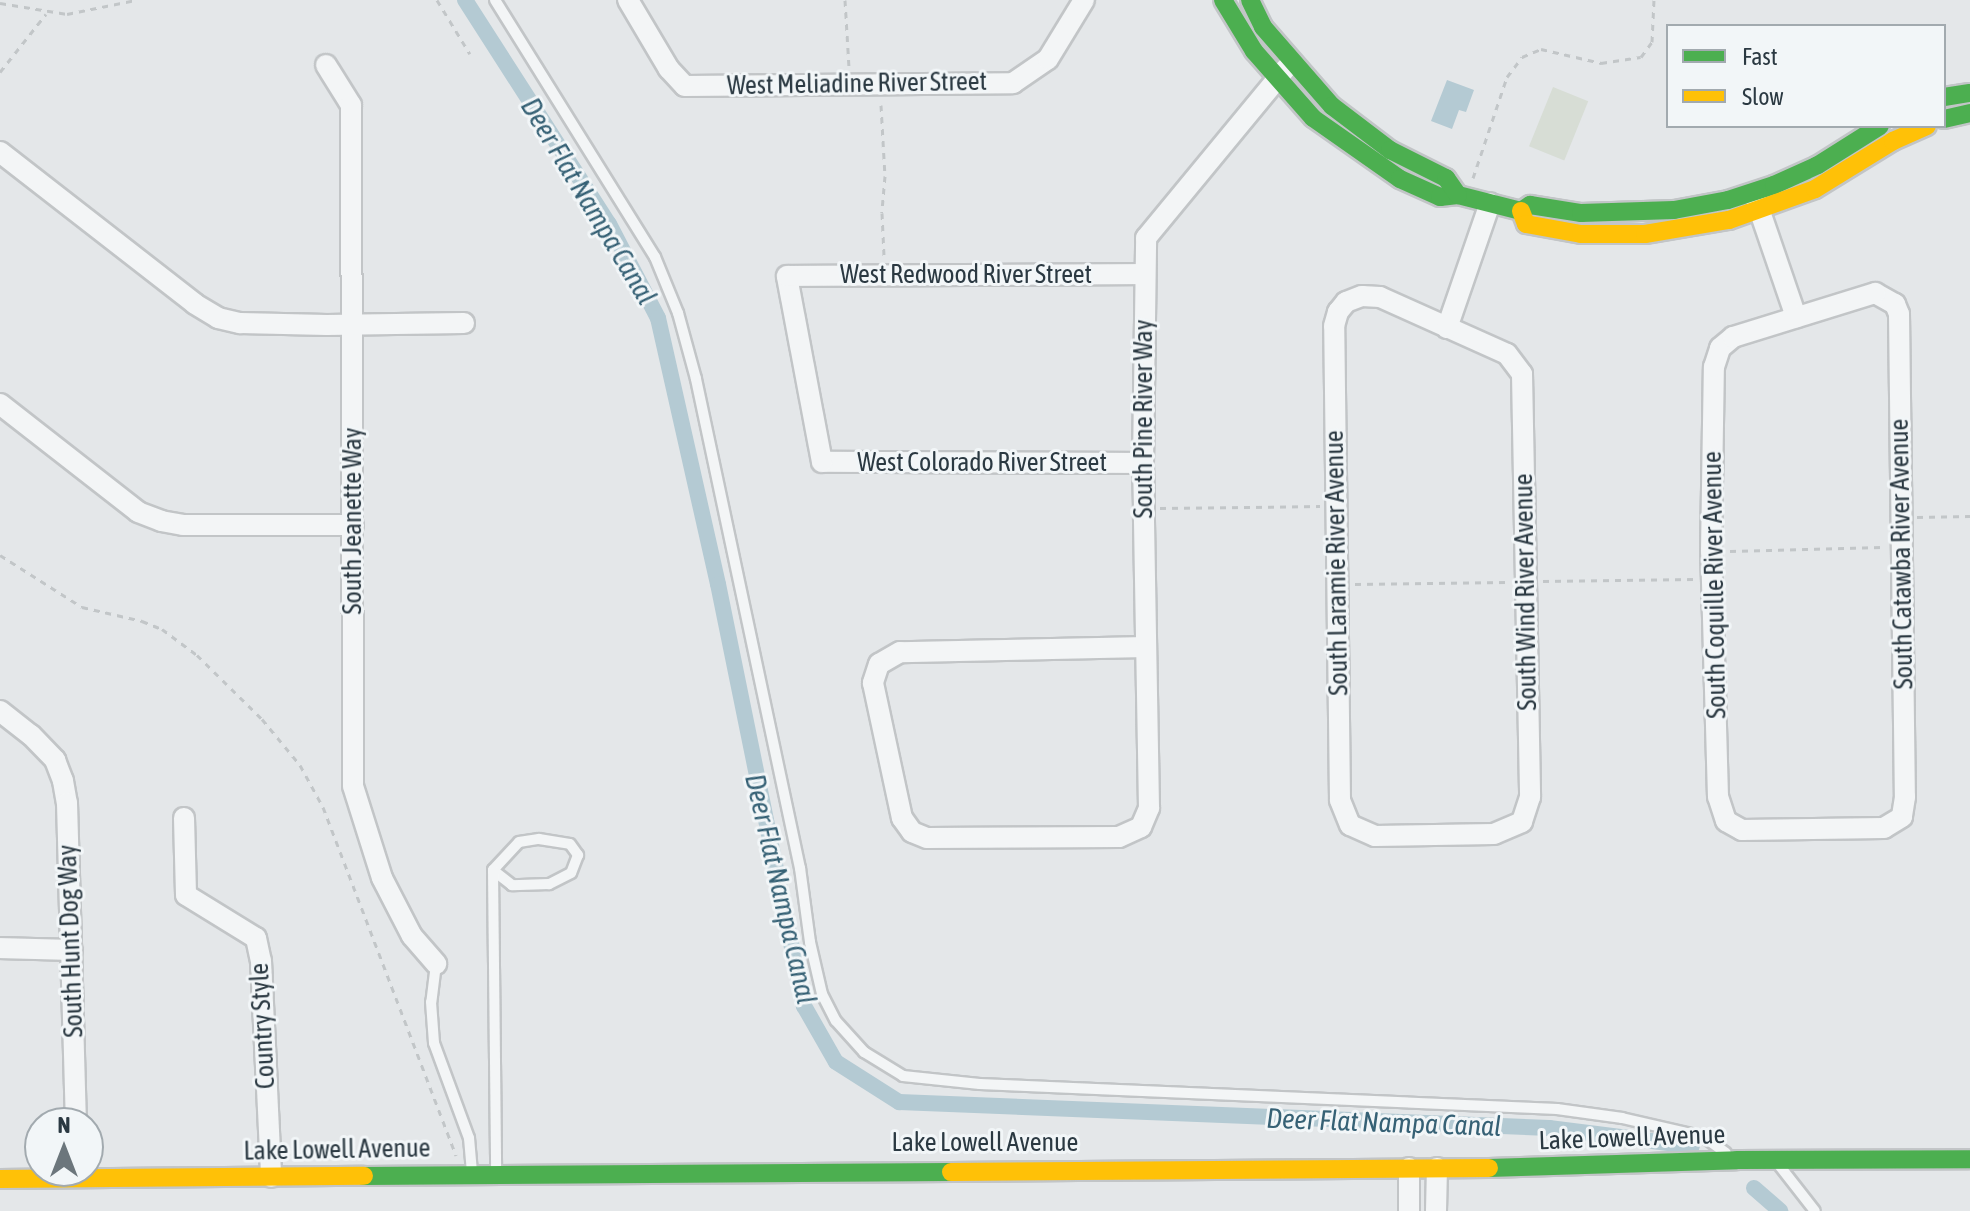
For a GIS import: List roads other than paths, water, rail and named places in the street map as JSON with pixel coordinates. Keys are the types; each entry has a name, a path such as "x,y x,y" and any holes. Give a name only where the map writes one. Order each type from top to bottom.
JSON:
{"street":[{"name":"West Meliadine River Street","path":"628,0 669,69 685,86 1013,83 1048,59 1084,0"},
{"path":"1223,0 1254,51 1313,118 1351,148 1400,179 1440,197 1462,196 1521,211 1530,205 1581,213 1635,213 1757,201 1815,189 1893,141 1922,128"},
{"path":"1250,0 1263,27 1332,106 1390,150 1446,178 1462,196"},
{"name":"South Pine River Way","path":"1146,647 900,652 879,664 873,683 902,818 912,832 927,838 1119,837 1141,827 1149,808 1143,463 1146,238 1276,77 1292,63"},
{"name":"South Jeanette Way","path":"326,65 351,105 353,786 382,878 412,936 436,964"},
{"path":"1946,97 1970,93"},
{"path":"1946,119 1970,113"},
{"path":"1757,201 1877,128"},
{"path":"0,152 195,304 218,318 240,323 353,326 464,323"},
{"path":"1757,201 1796,317"},
{"path":"1447,328 1490,203"},
{"name":"West Redwood River Street","path":"822,462 787,276 1145,274"},
{"name":"South Catawba River Avenue","path":"1726,821 1742,830 1884,828 1902,817 1905,797 1899,314 1886,296 1863,295 1796,317"},
{"name":"South Laramie River Avenue","path":"1350,825 1340,800 1334,326 1338,312 1346,302 1362,296 1380,297 1447,328"},
{"name":"South Coquille River Avenue","path":"1726,821 1718,797 1711,551 1714,367 1720,348 1733,337 1796,317"},
{"name":"South Wind River Avenue","path":"1350,825 1375,836 1494,834 1522,822 1530,797 1522,374 1507,354 1447,328"},
{"path":"0,404 138,512 161,521 183,525 353,525"},
{"name":"West Colorado River Street","path":"822,462 1143,463"},
{"name":"South Hunt Dog Way","path":"0,711 31,735 55,760 67,803 76,1107"},
{"name":"Country Style","path":"184,818 186,895 256,938 261,961 271,1177"},
{"path":"0,948 72,950"},
{"name":"Lake Lowell Avenue","path":"104,1174 271,1177 1437,1168 1737,1160 1970,1159"},
{"path":"1409,1168 1409,1211"},
{"path":"1436,1211 1437,1168"},
{"name":"Lake Lowell Avenue","path":"0,1179 24,1177"}],"lane":[{"path":"495,0 655,257 678,313 699,394 794,837 810,942 822,994 836,1021 864,1052 903,1076 980,1084 1557,1109 1622,1118 1704,1137 1737,1160"},
{"path":"493,870 512,885 549,884 571,873 578,855 570,844 539,839 519,842 493,870 496,1174"},
{"path":"436,964 431,1002 434,1043 469,1138 467,1175"},
{"path":"1775,1160 1815,1211"}],"water":[{"path":"1447,80 1474,90 1466,112 1459,110 1452,129 1431,121"}],"waterway":[{"name":"Deer Flat Nampa Canal","path":"465,0 609,224 658,318 718,584 804,1006 836,1062 899,1102 1549,1128 1692,1146"},
{"name":"Deer Flat Nampa Canal","path":"1754,1188 1780,1211"}]}
